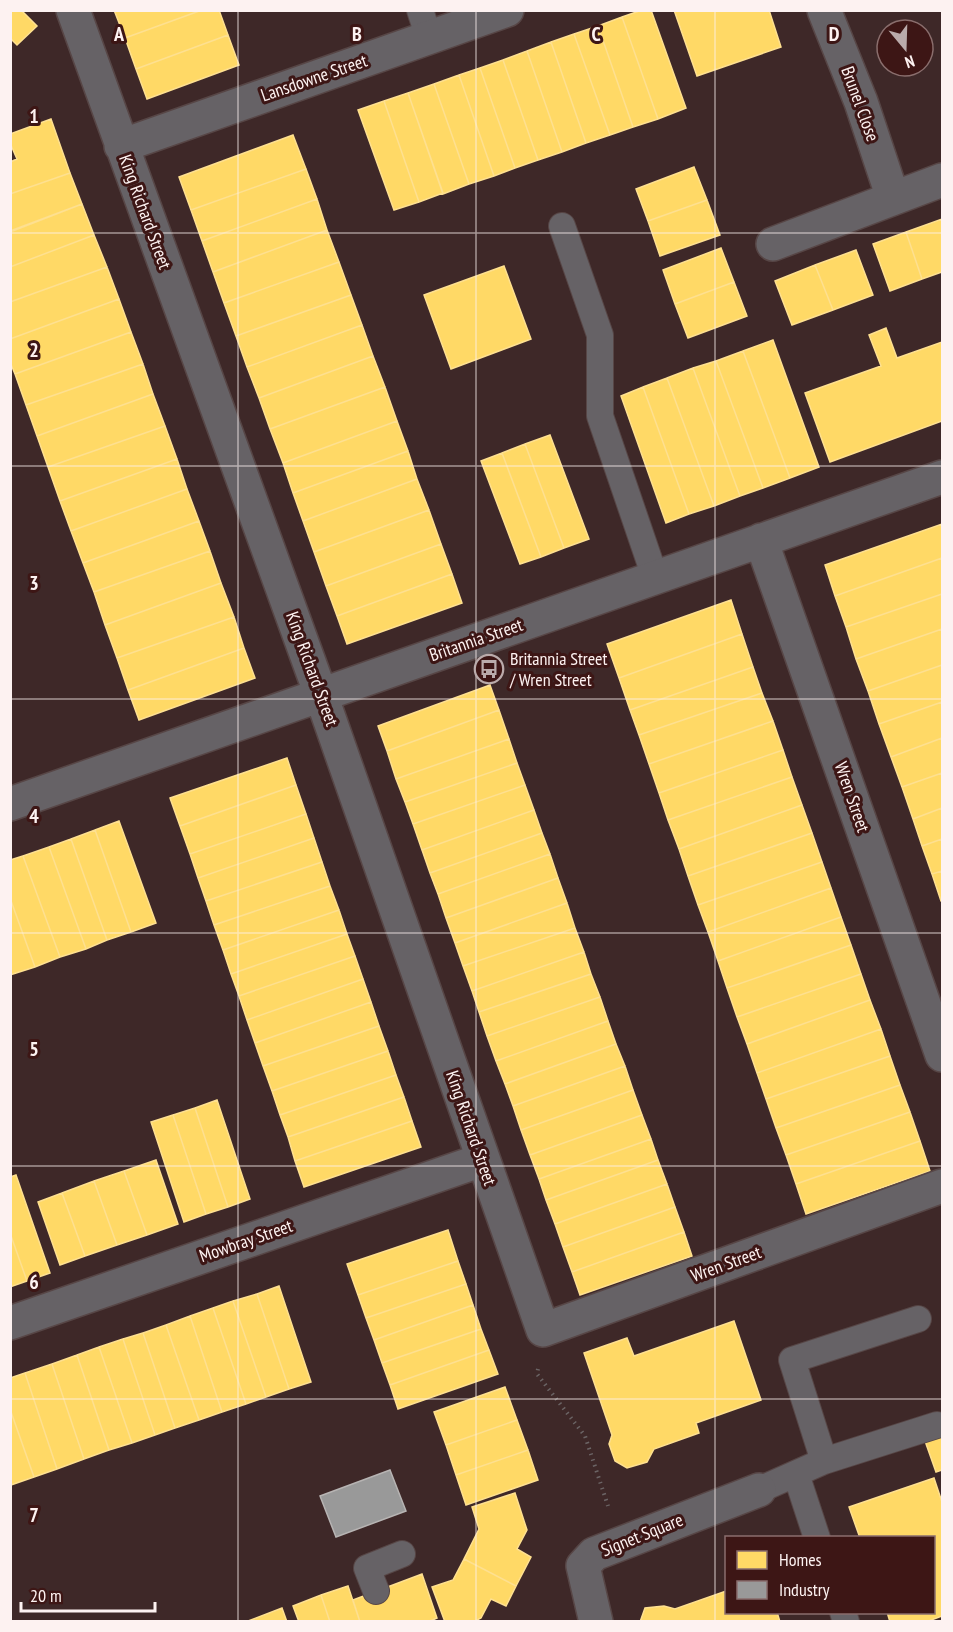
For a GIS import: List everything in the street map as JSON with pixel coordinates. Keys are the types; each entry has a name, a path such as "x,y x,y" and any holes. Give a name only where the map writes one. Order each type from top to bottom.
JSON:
{"street":[{"name":"King Richard Street","path":"73,10 321,695 543,1330"},
{"name":"Lansdowne Street","path":"121,146 425,24 507,10"},
{"name":"Brunel Close","path":"824,10 861,102 893,198"},
{"path":"773,244 942,180"},
{"name":"Britannia Street","path":"10,804 942,477"},
{"name":"Wren Street","path":"761,540 942,1055"},
{"name":"Mowbray Street","path":"10,1323 482,1160"},
{"name":"Wren Street","path":"543,1330 942,1186"},
{"name":"Signet Square","path":"596,1622 583,1566 594,1554 759,1490"}],"lane":[{"path":"562,226 600,335 600,416 655,577"},
{"path":"824,1461 792,1360 918,1319"},
{"path":"759,1490 824,1461 937,1425"},
{"path":"796,1474 817,1536"},
{"path":"376,1592 367,1568 402,1554"}],"path":[{"path":"543,1330 537,1374 585,1436 620,1543"}],"building: Homes":[{"path":"10,10 21,10 37,26 17,45 10,38"},
{"path":"114,10 202,10 125,38"},
{"path":"202,10 219,10 228,35 136,69 125,38"},
{"path":"642,10 651,10 686,108 658,119 622,17"},
{"path":"674,10 769,10 781,47 697,76"},
{"path":"622,17 658,119 633,127 598,26"},
{"path":"598,26 633,127 610,135 574,34"},
{"path":"574,34 610,135 586,143 551,42"},
{"path":"228,35 239,65 147,99 136,69"},
{"path":"551,42 586,143 562,152 527,51"},
{"path":"527,51 562,152 538,160 503,60"},
{"path":"503,60 538,160 515,168 480,68"},
{"path":"480,68 515,168 494,176 459,75"},
{"path":"459,75 494,176 469,184 434,84"},
{"path":"434,84 469,184 443,194 408,93"},
{"path":"408,93 443,193 419,202 384,101"},
{"path":"384,101 419,202 394,210 358,110"},
{"path":"51,119 70,173 10,194 10,162 17,159 10,143 10,134"},
{"path":"293,135 306,169 191,210 179,177"},
{"path":"694,167 707,200 648,221 636,189"},
{"path":"306,169 317,199 202,241 191,210"},
{"path":"70,173 82,204 10,231 10,194"},
{"path":"317,199 327,230 213,272 202,241"},
{"path":"707,200 720,235 660,256 648,221"},
{"path":"82,204 94,235 10,267 10,232"},
{"path":"942,219 942,272 922,279 906,232"},
{"path":"327,230 339,262 224,303 213,272"},
{"path":"906,232 922,279 890,291 873,244"},
{"path":"94,235 107,267 10,302 10,267"},
{"path":"721,248 734,282 675,304 663,270"},
{"path":"856,250 873,295 833,310 815,265"},
{"path":"339,262 351,295 236,336 224,303"},
{"path":"815,265 833,310 792,325 775,281"},
{"path":"504,266 531,339 451,369 424,295"},
{"path":"107,267 119,299 10,339 10,302"},
{"path":"734,282 747,316 688,338 675,304"},
{"path":"351,295 362,325 247,367 236,336"},
{"path":"119,299 131,332 15,374 10,362 10,339"},
{"path":"362,325 373,356 259,398 247,367"},
{"path":"886,328 897,358 942,342 942,421 830,462 805,393 881,366 869,335"},
{"path":"131,332 143,364 26,405 15,374"},
{"path":"773,340 819,467 790,478 743,351"},
{"path":"743,351 790,478 763,488 716,361"},
{"path":"373,356 385,387 270,429 259,398"},
{"path":"716,361 763,488 740,496 693,368"},
{"path":"143,364 153,394 37,436 26,405"},
{"path":"693,368 740,496 714,506 667,378"},
{"path":"667,378 714,506 689,514 643,387"},
{"path":"385,387 397,421 283,463 270,429"},
{"path":"643,387 689,514 666,523 621,396"},
{"path":"153,394 165,426 48,467 37,436"},
{"path":"397,421 408,451 293,493 283,463"},
{"path":"165,426 177,459 60,501 48,467"},
{"path":"550,435 589,539 564,548 525,444"},
{"path":"525,444 564,548 541,557 502,453"},
{"path":"408,451 417,479 303,521 293,493"},
{"path":"502,453 541,557 520,564 481,461"},
{"path":"177,459 187,489 71,531 60,501"},
{"path":"417,479 429,510 314,552 303,521"},
{"path":"187,489 199,521 83,563 71,531"},
{"path":"429,510 441,544 326,586 314,552"},
{"path":"199,521 210,551 94,592 83,563"},
{"path":"942,524 942,558 835,596 825,565"},
{"path":"441,544 452,574 337,616 326,586"},
{"path":"210,551 221,583 105,625 94,592"},
{"path":"942,558 942,594 846,627 835,596"},
{"path":"452,574 462,603 347,644 337,616"},
{"path":"221,583 234,617 117,658 105,625"},
{"path":"942,594 942,629 856,659 846,627"},
{"path":"731,600 742,634 619,678 607,644"},
{"path":"234,617 244,648 128,690 117,658"},
{"path":"942,629 942,665 868,691 856,659"},
{"path":"742,634 753,667 630,710 619,678"},
{"path":"244,648 255,678 139,720 128,690"},
{"path":"942,665 942,702 879,724 868,691"},
{"path":"753,667 762,693 639,735 630,710"},
{"path":"490,685 499,710 387,751 378,726"},
{"path":"762,693 773,721 649,764 639,735"},
{"path":"942,702 942,738 891,757 879,724"},
{"path":"499,710 509,739 396,779 387,751"},
{"path":"773,721 783,750 659,793 649,764"},
{"path":"942,738 942,773 902,787 891,757"},
{"path":"509,739 517,763 405,802 396,779"},
{"path":"783,750 792,777 668,820 659,793"},
{"path":"287,758 296,785 180,826 170,798"},
{"path":"517,763 525,785 413,824 405,802"},
{"path":"942,773 942,808 913,819 902,787"},
{"path":"792,777 802,805 679,849 668,820"},
{"path":"296,785 306,814 190,854 180,826"},
{"path":"525,785 534,810 422,850 413,824"},
{"path":"802,805 812,833 688,876 679,849"},
{"path":"942,808 942,839 922,846 913,819"},
{"path":"534,810 542,833 430,873 422,850"},
{"path":"306,814 314,838 198,878 190,854"},
{"path":"119,821 156,923 131,932 95,830"},
{"path":"95,830 131,932 107,940 71,839"},
{"path":"542,833 550,854 438,894 430,873"},
{"path":"812,833 822,862 698,905 688,876"},
{"path":"314,838 322,862 206,901 198,878"},
{"path":"71,839 107,940 86,949 49,847"},
{"path":"942,839 942,871 932,874 922,846"},
{"path":"49,847 86,949 60,957 23,856"},
{"path":"550,854 558,878 446,918 438,894"},
{"path":"23,856 60,957 35,967 10,898 10,860"},
{"path":"322,862 330,886 214,925 206,901"},
{"path":"822,862 831,888 708,932 698,905"},
{"path":"942,871 942,901 941,901 932,874"},
{"path":"558,878 567,903 455,943 446,918"},
{"path":"330,886 339,910 223,950 214,925"},
{"path":"831,888 841,917 718,961 708,932"},
{"path":"10,898 35,967 10,975"},
{"path":"567,903 575,928 463,966 455,943"},
{"path":"339,910 347,934 231,974 223,950"},
{"path":"841,917 851,945 727,988 718,961"},
{"path":"575,928 584,952 472,991 463,966"},
{"path":"347,934 355,956 239,996 231,974"},
{"path":"851,945 861,974 737,1017 727,988"},
{"path":"584,952 591,974 479,1012 472,991"},
{"path":"355,956 363,979 247,1020 239,996"},
{"path":"591,974 600,997 487,1036 479,1012"},
{"path":"861,974 870,1000 747,1044 737,1017"},
{"path":"363,979 371,1002 255,1043 247,1020"},
{"path":"600,997 608,1021 496,1061 487,1036"},
{"path":"870,1000 881,1029 757,1073 747,1044"},
{"path":"371,1002 379,1026 263,1066 255,1043"},
{"path":"608,1021 616,1044 505,1084 496,1061"},
{"path":"379,1026 388,1051 272,1091 263,1066"},
{"path":"881,1029 890,1056 766,1099 757,1073"},
{"path":"616,1044 625,1066 513,1106 505,1084"},
{"path":"388,1051 396,1075 280,1115 272,1091"},
{"path":"890,1056 900,1085 776,1128 766,1099"},
{"path":"625,1066 633,1090 521,1130 513,1106"},
{"path":"396,1075 404,1097 288,1137 280,1115"},
{"path":"900,1085 910,1112 786,1155 776,1128"},
{"path":"633,1090 642,1115 530,1155 521,1130"},
{"path":"404,1097 412,1121 295,1161 288,1137"},
{"path":"217,1100 250,1199 228,1207 195,1108"},
{"path":"195,1108 228,1207 206,1214 173,1115"},
{"path":"910,1112 920,1141 796,1184 786,1155"},
{"path":"173,1115 206,1214 184,1222 151,1122"},
{"path":"642,1115 651,1139 539,1179 530,1155"},
{"path":"412,1121 421,1147 304,1187 295,1161"},
{"path":"651,1139 658,1160 546,1200 539,1179"},
{"path":"920,1141 930,1171 806,1214 796,1184"},
{"path":"156,1160 178,1224 147,1235 124,1171"},
{"path":"658,1160 667,1184 555,1224 546,1200"},
{"path":"124,1171 147,1235 117,1245 94,1181"},
{"path":"16,1175 50,1273 27,1281 10,1233 10,1177"},
{"path":"94,1181 117,1245 85,1256 62,1193"},
{"path":"667,1184 675,1207 563,1247 555,1224"},
{"path":"62,1193 85,1256 60,1265 38,1202"},
{"path":"675,1207 684,1232 572,1272 563,1247"},
{"path":"448,1230 458,1261 358,1295 347,1264"},
{"path":"684,1232 692,1256 580,1295 572,1272"},
{"path":"10,1233 27,1281 10,1287"},
{"path":"458,1261 466,1284 366,1318 358,1295"},
{"path":"466,1284 473,1305 374,1340 366,1318"},
{"path":"279,1286 311,1382 289,1389 257,1294"},
{"path":"257,1294 289,1389 266,1397 233,1301"},
{"path":"233,1301 266,1397 246,1404 213,1308"},
{"path":"473,1305 481,1329 382,1363 374,1340"},
{"path":"213,1308 246,1404 222,1412 190,1316"},
{"path":"190,1316 222,1412 199,1420 166,1325"},
{"path":"734,1321 761,1400 696,1423 699,1433 654,1449 647,1462 627,1468 615,1461 609,1444 612,1435 584,1353 627,1338 634,1356"},
{"path":"166,1325 199,1420 175,1428 143,1333"},
{"path":"481,1329 489,1350 390,1385 382,1363"},
{"path":"143,1333 175,1428 155,1435 123,1339"},
{"path":"123,1339 155,1435 132,1443 99,1347"},
{"path":"99,1347 132,1443 109,1450 77,1355"},
{"path":"489,1350 498,1374 398,1409 390,1385"},
{"path":"77,1355 109,1450 84,1459 52,1364"},
{"path":"52,1364 84,1459 57,1469 25,1373"},
{"path":"25,1373 57,1469 34,1477 10,1409 10,1378"},
{"path":"505,1387 517,1420 446,1445 434,1412"},
{"path":"10,1409 34,1477 11,1485 10,1482"},
{"path":"517,1420 528,1450 456,1475 446,1445"},
{"path":"942,1435 942,1470 936,1472 925,1441"},
{"path":"528,1450 538,1480 466,1505 456,1475"},
{"path":"934,1478 942,1502 942,1616 926,1622 890,1622 888,1614 935,1614 935,1536 859,1536 849,1507"},
{"path":"515,1493 527,1530 517,1549 531,1557 516,1586 464,1559 479,1529 472,1507"},
{"path":"464,1559 516,1586 506,1606 491,1599 481,1618 473,1622 445,1622 432,1587 453,1580"},
{"path":"422,1574 437,1618 428,1622 360,1622 353,1600"},
{"path":"348,1586 360,1622 330,1622 321,1595"},
{"path":"725,1591 725,1614 778,1614 780,1622 640,1622 645,1608 664,1606 675,1609"},
{"path":"321,1595 330,1622 299,1622 293,1606"},
{"path":"282,1608 287,1622 248,1622 248,1621"}],"building: Industry":[{"path":"390,1470 406,1511 336,1537 320,1496"}],"place":[{"name":"Britannia Street / Wren Street","path":"489,669"}]}
